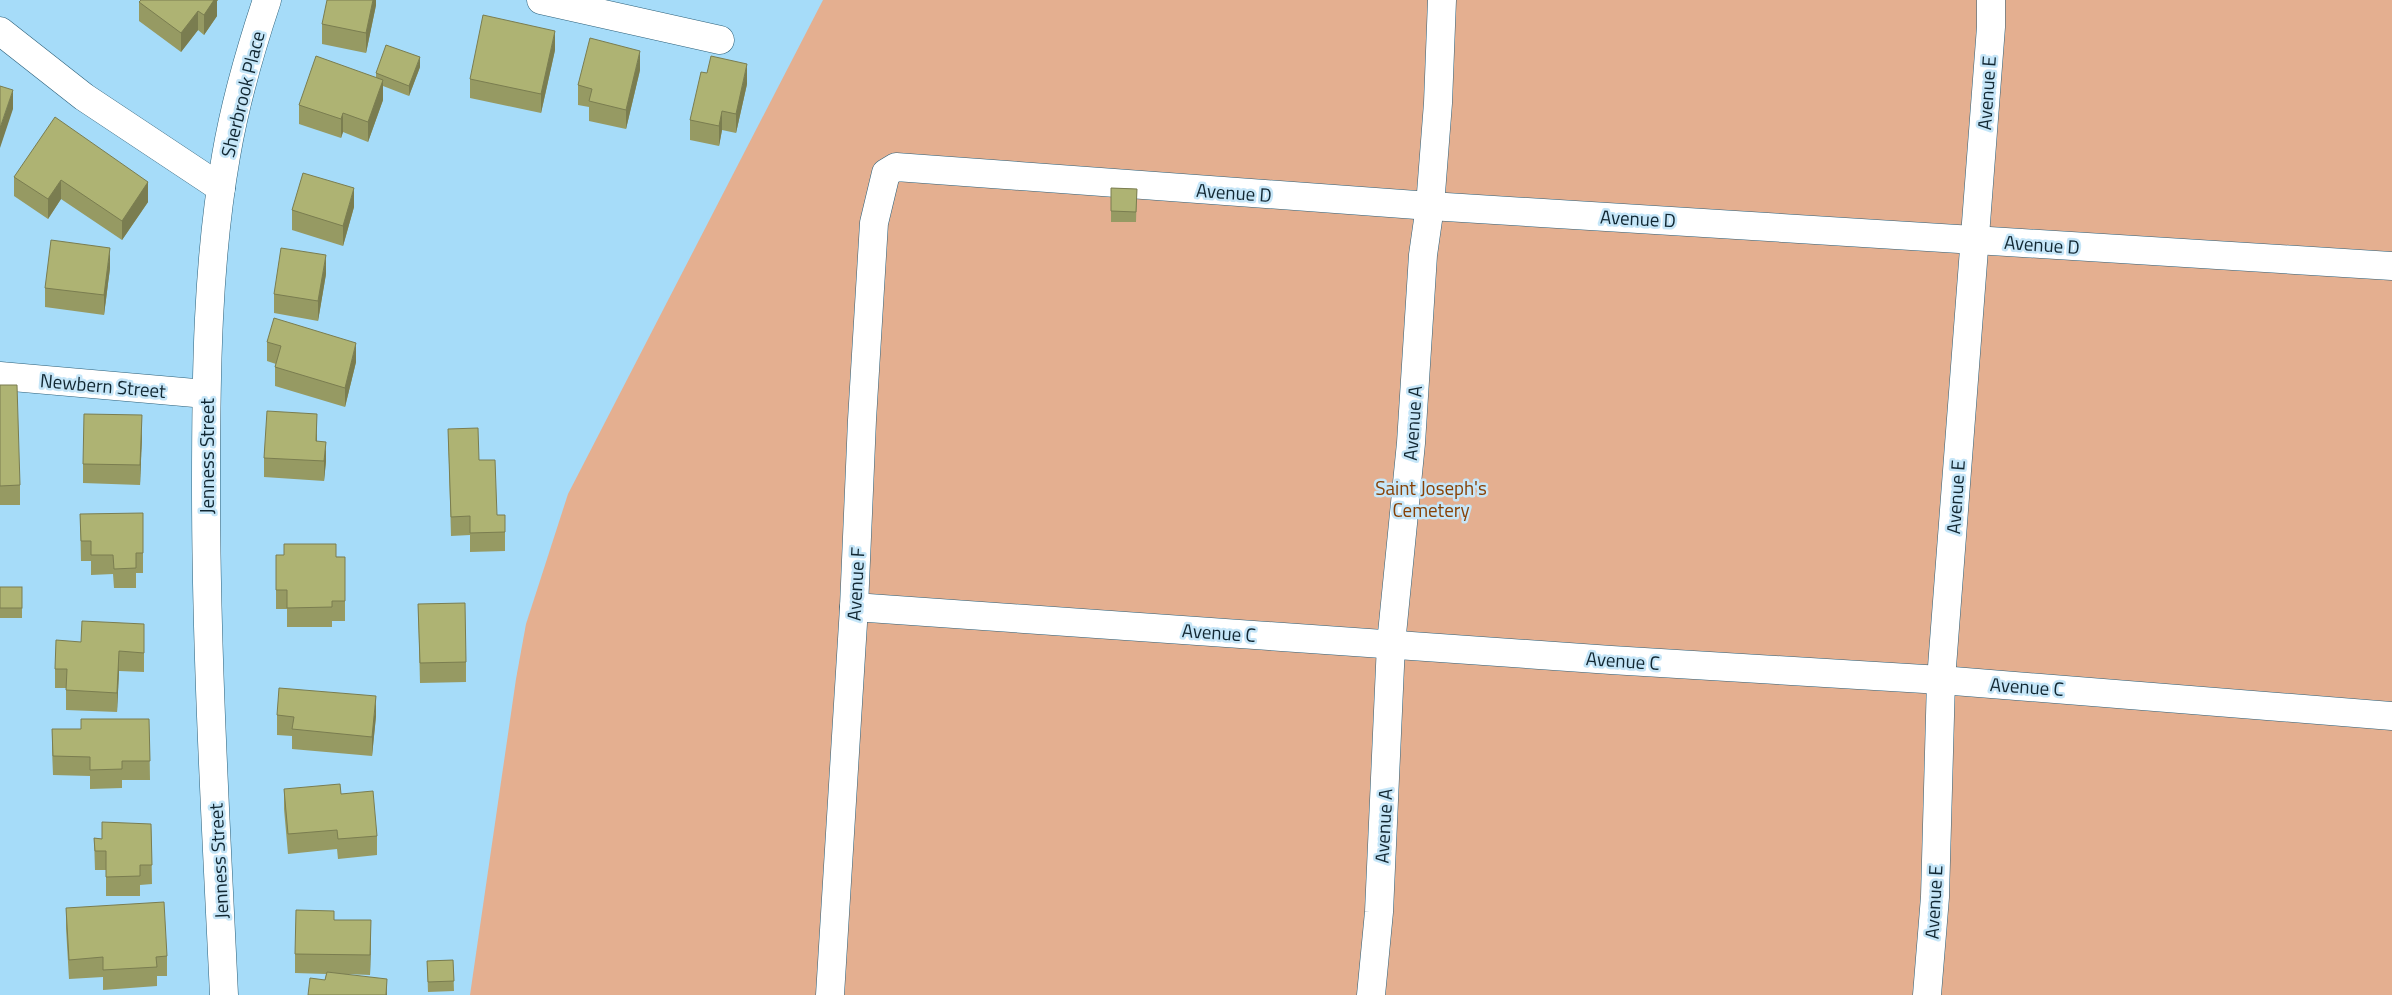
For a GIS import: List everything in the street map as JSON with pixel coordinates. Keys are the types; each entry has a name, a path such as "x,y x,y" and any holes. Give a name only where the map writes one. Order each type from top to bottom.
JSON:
{"street":[{"name":"Sherbrook Place","path":"221,188 226,153 250,52 267,0"},
{"path":"541,0 720,40"},
{"name":"Avenue A","path":"1371,995 1379,912 1391,644 1411,443 1423,255 1430,206 1438,103 1442,0"},
{"name":"Avenue E","path":"1927,995 1935,897 1941,680 1992,0"},
{"path":"0,31 84,97 221,188"},
{"name":"Avenue D","path":"886,173 896,167 1430,206 2392,266"},
{"name":"Avenue F","path":"830,995 854,607 862,420 874,223 886,173"},
{"name":"Jenness Street","path":"221,188 211,298 206,394 206,607 224,995"},
{"name":"Newbern Street","path":"0,376 206,394"},
{"name":"Avenue C","path":"854,607 1941,680 2392,716"}],"green space":[{"name":"Saint Joseph's Cemetery","path":"823,0 2392,0 2392,995 470,995 516,679 526,624 568,494"}],"building":[{"path":"141,0 214,0 204,15 198,11 181,33 139,2"},
{"path":"327,0 373,0 366,33 322,24"},
{"path":"483,15 555,31 541,94 470,79"},
{"path":"590,38 640,51 626,110 589,101 592,89 578,85"},
{"path":"386,45 420,57 409,86 376,73"},
{"path":"316,56 383,80 368,122 343,113 341,119 299,105"},
{"path":"711,56 747,64 736,114 722,111 719,126 690,120 701,72 707,73"},
{"path":"0,86 13,90 0,128"},
{"path":"55,117 148,182 122,221 61,180 48,199 14,177"},
{"path":"303,173 354,188 343,226 292,210"},
{"path":"1111,188 1137,189 1136,212 1111,211"},
{"path":"51,240 110,248 104,295 45,288"},
{"path":"281,248 326,255 318,301 274,294"},
{"path":"274,318 356,343 345,388 275,367 281,346 267,342"},
{"path":"0,385 17,385 20,485 0,486"},
{"path":"267,411 317,414 316,441 326,442 324,461 264,458"},
{"path":"84,414 142,415 140,465 83,464"},
{"path":"478,428 479,460 495,460 497,515 505,515 505,532 470,533 470,516 451,517 448,429"},
{"path":"143,513 143,553 136,553 136,568 114,569 113,555 91,555 91,541 81,541 80,514"},
{"path":"284,544 336,544 336,557 345,557 345,601 332,601 332,607 287,608 287,590 276,590 276,555 284,555"},
{"path":"0,587 22,587 22,608 0,608"},
{"path":"465,603 466,662 420,663 418,604"},
{"path":"82,621 144,624 144,653 119,651 117,693 66,690 67,669 55,669 56,640 81,642"},
{"path":"279,688 376,696 372,737 292,729 294,717 277,715"},
{"path":"81,719 149,719 150,761 122,761 122,769 90,770 90,757 53,756 52,729 81,729"},
{"path":"340,784 341,794 373,791 377,836 338,839 337,830 288,834 284,789"},
{"path":"102,822 151,824 152,865 140,865 140,876 106,877 106,851 95,851 94,838 102,839"},
{"path":"164,902 167,956 156,957 157,967 103,970 103,957 69,960 66,908"},
{"path":"296,910 334,911 334,920 371,920 370,955 295,954"},
{"path":"453,960 454,981 428,982 427,961"},
{"path":"327,972 387,979 386,995 308,995 310,978 325,980"}]}
